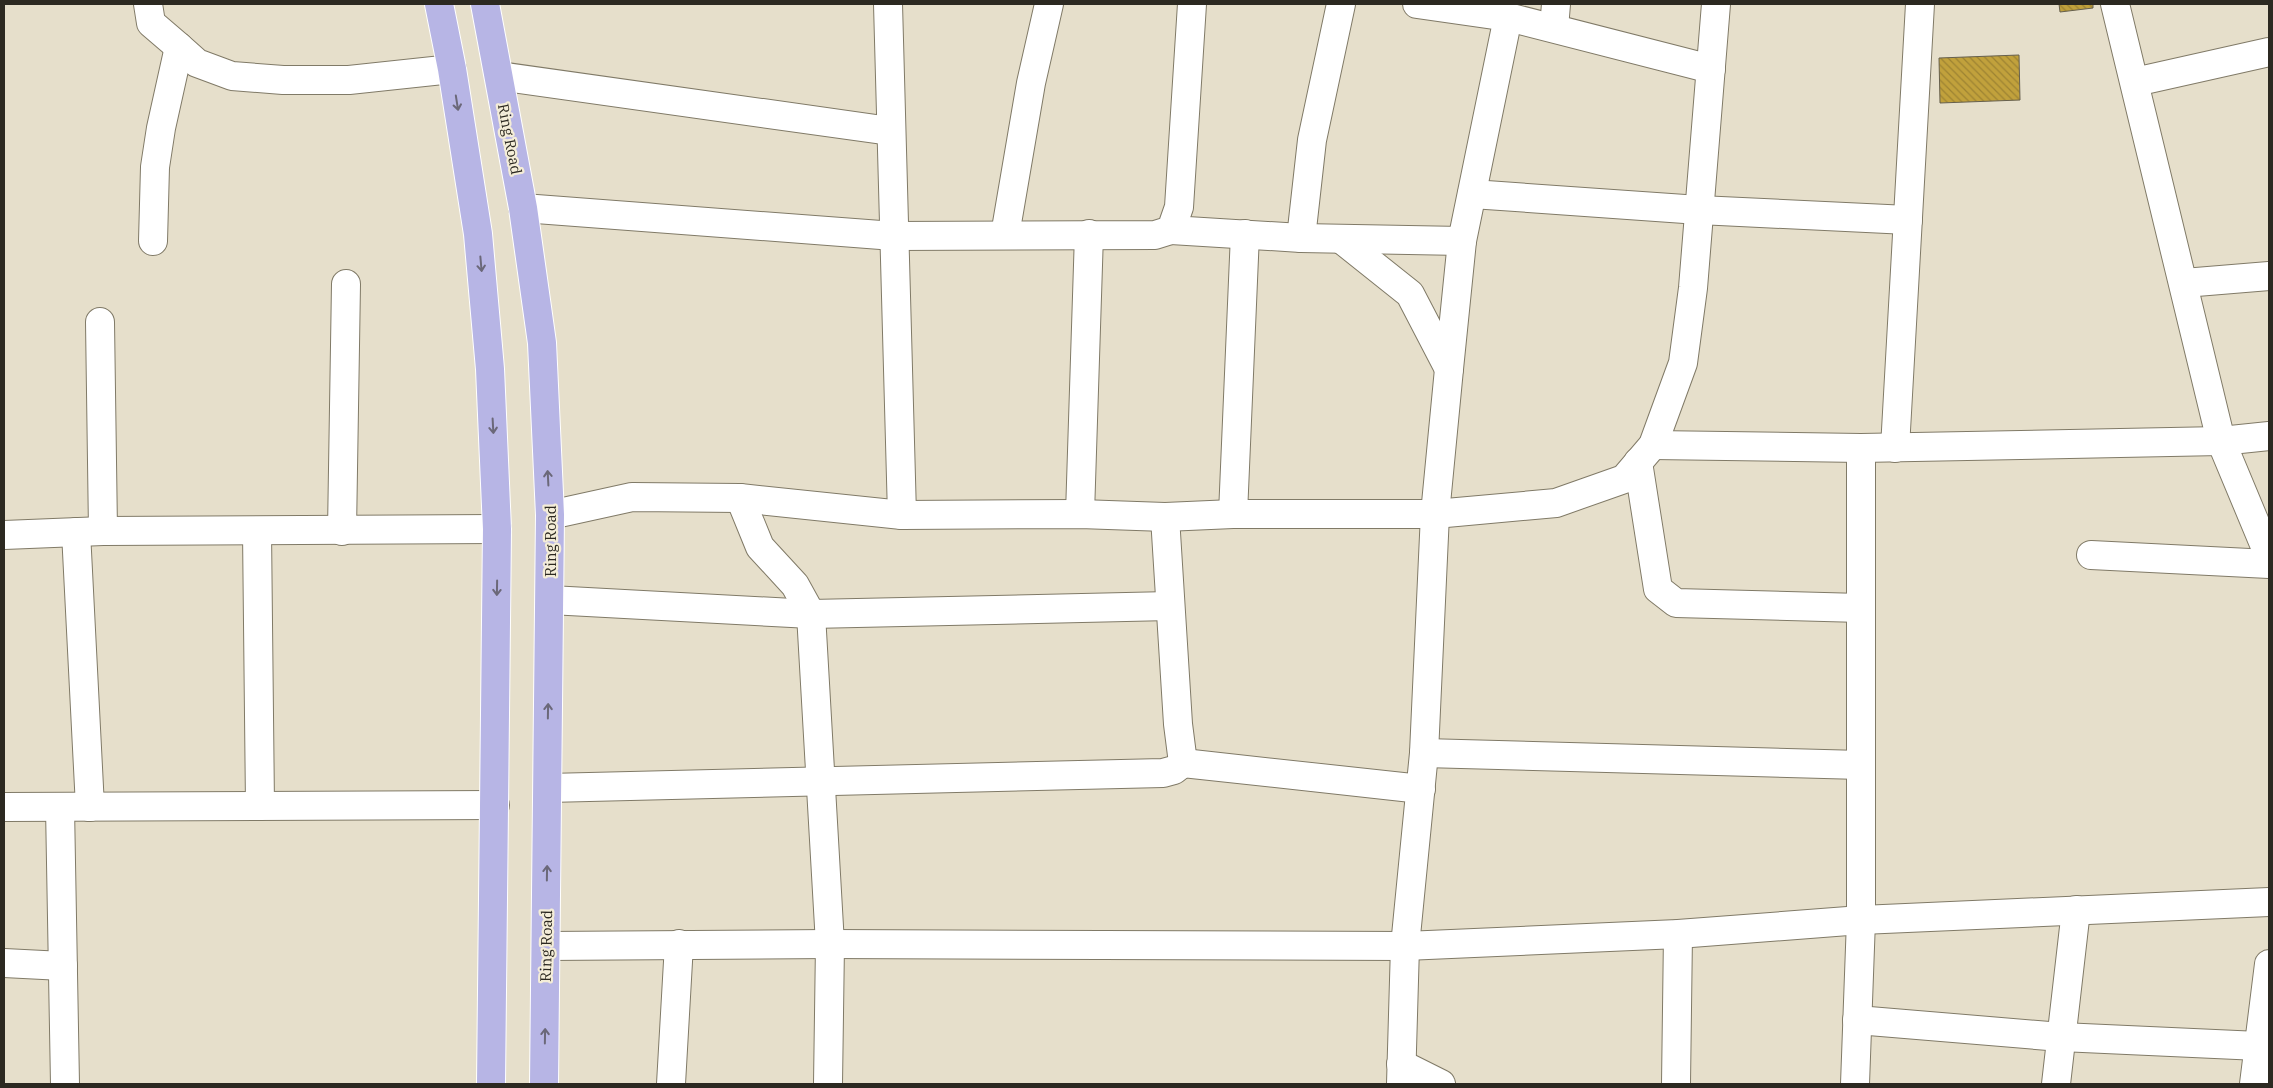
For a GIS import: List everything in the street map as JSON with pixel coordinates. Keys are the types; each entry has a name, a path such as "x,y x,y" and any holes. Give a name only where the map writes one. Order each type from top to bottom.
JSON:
{"main road":[{"path":"438,4 452,69 478,234 490,369 497,530 492,1084"},
{"name":"Ring Road","path":"485,4 524,208 542,343 550,515 544,1084"}],"street":[{"path":"148,4 151,23 197,63 232,76 283,80 349,80 452,69"},
{"path":"888,4 902,514"},
{"path":"1006,235 1031,83 1050,4"},
{"path":"1171,230 1179,207 1192,4"},
{"path":"1301,238 1312,140 1341,4"},
{"path":"1417,4 1508,17 1555,16 1711,69"},
{"path":"550,515 632,497 740,498 902,514 1080,514 1165,517 1233,514 1435,514 1556,503 1624,479 1646,453 1683,363 1693,288 1716,4"},
{"path":"1895,448 1920,4"},
{"path":"2115,4 2221,440 2269,556"},
{"path":"1442,1084 1401,1074 1405,946 1424,753 1435,514 1462,241 1508,17"},
{"path":"153,241 155,167 161,128 179,47"},
{"path":"2135,82 2269,52"},
{"path":"498,76 890,131"},
{"path":"1472,194 1700,210 1908,220"},
{"path":"524,208 894,236 1155,235 1171,230 1301,238 1462,241"},
{"path":"1080,514 1088,234"},
{"path":"1233,514 1245,234"},
{"path":"1341,238 1410,294 1449,369"},
{"path":"2184,283 2269,276"},
{"path":"342,531 346,284"},
{"path":"90,807 90,532 100,322"},
{"path":"1646,453 2221,440 2269,436"},
{"path":"1854,1084 1861,920 1861,448"},
{"path":"1646,453 1658,589 1676,603 1861,608"},
{"path":"740,498 760,547 795,585 811,614 830,944 828,1084"},
{"path":"1165,517 1178,724 1183,763"},
{"path":"4,535 90,532 497,530"},
{"path":"257,531 260,806"},
{"path":"2091,555 2269,564"},
{"path":"550,600 811,614 1170,606"},
{"path":"1424,753 1861,765"},
{"path":"548,788 1163,773 1174,770 1183,763 1421,788"},
{"path":"4,807 495,805"},
{"path":"60,807 65,1084"},
{"path":"546,946 679,944 1405,946 1678,934 1861,920 2269,902"},
{"path":"2056,1084 2076,910"},
{"path":"1676,1084 1678,934"},
{"path":"672,1084 679,944"},
{"path":"4,963 63,966"},
{"path":"2254,1084 2269,964"},
{"path":"1857,1020 2061,1038 2258,1046"}],"building":[{"path":"2059,4 2093,4 2093,8 2060,12"},
{"path":"2019,55 2020,100 1940,103 1939,58"}]}
